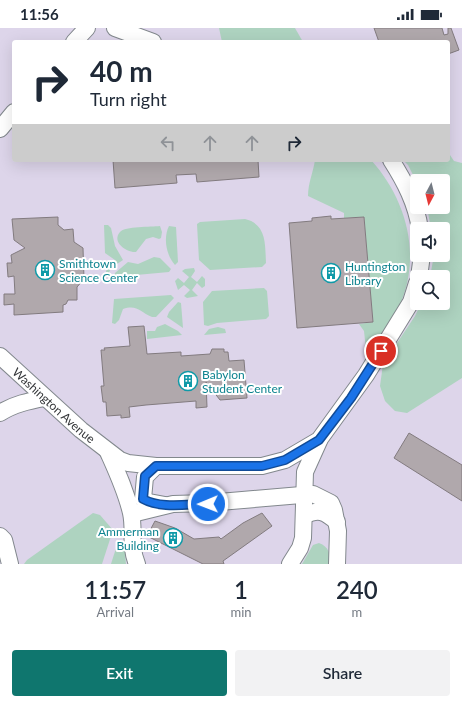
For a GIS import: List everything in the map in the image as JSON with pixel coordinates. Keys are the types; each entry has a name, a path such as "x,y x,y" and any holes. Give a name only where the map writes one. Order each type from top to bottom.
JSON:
{"street":[{"path":"76,40 87,28"},
{"path":"115,28 148,40"},
{"path":"0,129 12,114"},
{"path":"392,162 406,184 415,204 419,222"},
{"name":"Washington Avenue","path":"290,564 300,548 304,538 304,472 319,440 366,375 410,304"},
{"name":"Washington Avenue","path":"0,356 45,398 108,452 128,463 156,466 262,466 285,460 319,440"},
{"path":"0,398 25,402"},
{"path":"0,413 10,407 25,402 45,398"},
{"name":"Washington Avenue","path":"108,452 121,478 132,514 132,552 137,564"},
{"path":"128,463 137,471 138,487 143,499 149,502 166,505"},
{"path":"143,499 145,476 156,466"},
{"path":"132,514 166,505 313,494 331,503 334,510 337,522 336,564"},
{"path":"304,516 318,510 325,512 337,522"},
{"path":"0,536 4,540 10,564"}],"shaded area":[{"path":"0,28 462,28 462,564 0,564"}],"green space":[{"path":"219,28 295,28 302,40 222,40"},
{"path":"450,155 454,161 462,163 462,378 407,413 395,411 385,401 380,386 383,364 418,310 450,310 450,270 431,270 433,262 450,262 450,222 430,222 428,214 450,214 450,174 412,174 405,162 450,162"},
{"path":"315,162 373,162 392,189 400,205 406,222 409,240 410,258 408,276 404,294 398,309 373,354 366,350 364,331 359,324 373,322 364,217 344,218 344,213 308,196"},
{"path":"245,219 257,225 261,230 265,242 266,263 262,267 210,270 199,260 197,224 200,222"},
{"path":"104,225 108,225 111,228 115,246 123,260 111,268 107,277 106,271 115,260 105,253"},
{"path":"160,226 162,232 161,238 159,239 153,237 146,239 136,252 125,249 121,246 117,239 120,232 123,230 138,227"},
{"path":"169,226 176,227 178,262 175,265 169,256 166,246 166,236"},
{"path":"154,257 160,258 171,269 169,272 114,277 115,273 128,262 138,264"},
{"path":"194,268 195,271 191,277 197,282 202,276 205,279 205,286 202,288 197,283 192,290 198,296 187,298 184,296 190,290 184,285 178,290 175,281 178,278 184,283 189,277 182,271 185,269"},
{"path":"264,288 267,291 269,316 266,319 217,323 208,326 204,325 203,302 212,291"},
{"path":"171,295 174,298 156,317 152,317 132,307 123,309 119,320 115,324 112,323 114,299"},
{"path":"178,302 181,303 183,328 167,317 169,312"},
{"path":"165,324 182,335 147,339 147,331 155,331 157,327"},
{"path":"218,327 225,329 226,333 204,335 209,329"},
{"path":"93,513 100,515 113,530 102,564 24,564 27,560"},
{"path":"122,542 124,544 126,564 111,564 117,545"},
{"path":"319,543 325,546 328,551 331,564 302,564 313,545"}],"building":[{"path":"374,28 442,28 444,35 448,34 448,28 451,28 459,50 450,53 450,40 378,40"},
{"path":"113,162 258,162 259,177 197,182 196,174 176,175 177,183 115,188"},
{"name":"Huntington Library","path":"331,216 331,219 364,217 373,322 297,328 289,223 312,221 312,218"},
{"name":"Smithtown Science Center","path":"58,217 58,225 64,230 73,229 74,242 83,248 84,279 77,287 77,300 68,300 66,304 63,305 63,312 14,315 14,304 4,305 4,294 15,294 14,276 8,277 7,263 12,263 11,255 25,248 14,240 12,219"},
{"name":"Babylon Student Center","path":"144,326 147,354 181,352 181,356 210,354 212,349 224,349 224,352 228,352 229,361 244,360 247,398 220,400 206,382 207,407 196,408 196,401 146,405 129,407 130,417 121,418 121,415 107,416 106,402 103,402 101,386 104,386 101,350 105,350 104,348 130,346 128,327"},
{"path":"409,433 462,465 462,501 394,458"},
{"name":"Ammerman Building","path":"262,513 272,526 223,561 224,564 203,564 147,536 155,521 175,528 194,539 219,537 221,539 243,523"}],"place":[{"name":"Smithtown Science Center","path":"45,270"},
{"name":"Huntington Library","path":"331,273"},
{"name":"Babylon Student Center","path":"188,381"},
{"name":"Ammerman Building","path":"173,538"}],"route":[{"path":"208,504 166,505 149,502 143,499 145,476 156,466 262,466 285,460 319,440 351,398 381,351"}]}
